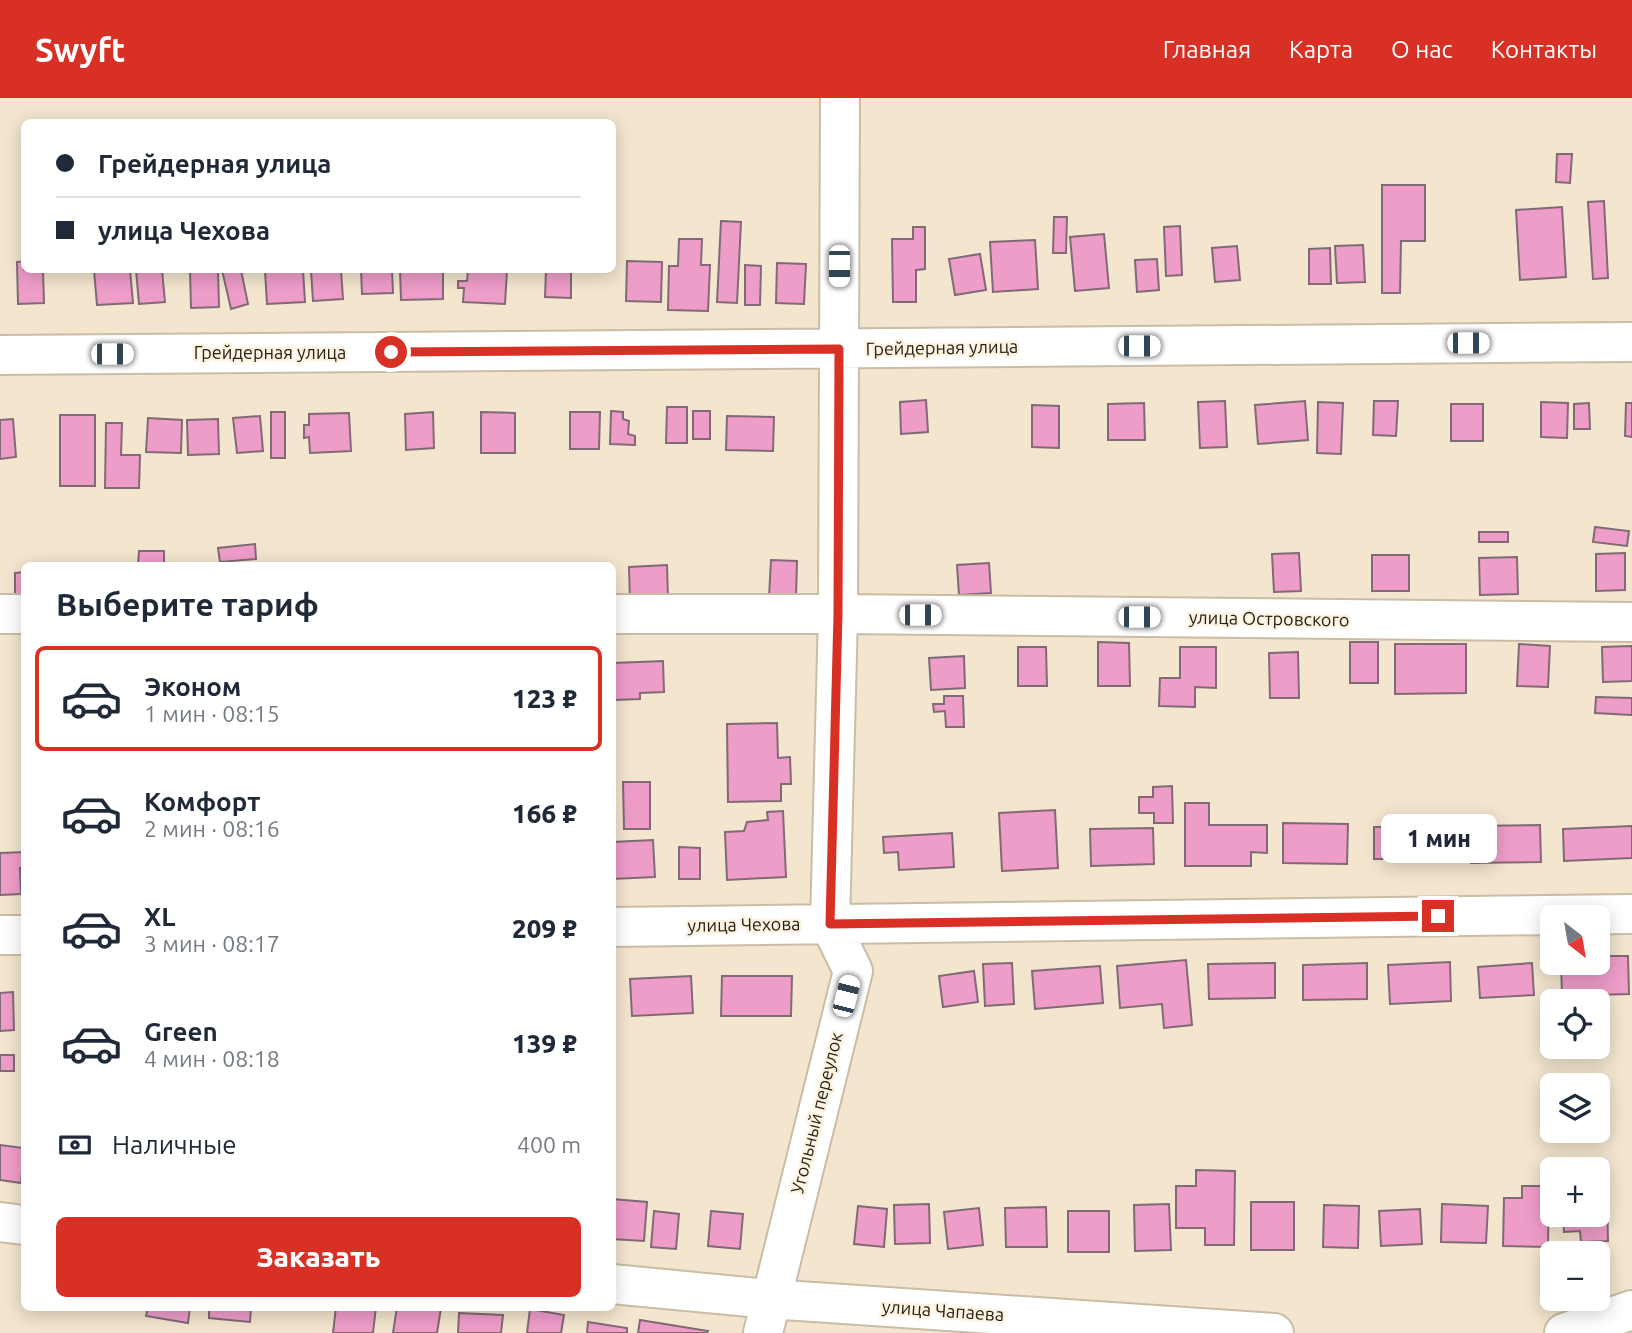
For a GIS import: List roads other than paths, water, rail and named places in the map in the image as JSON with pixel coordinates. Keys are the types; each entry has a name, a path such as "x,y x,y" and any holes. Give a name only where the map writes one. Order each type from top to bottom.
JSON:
{"street":[{"name":"Угольный переулок","path":"766,1316 853,971 830,924 838,614 840,98"},
{"name":"Грейдерная улица","path":"0,355 1632,342"},
{"path":"0,614 21,614"},
{"name":"улица Островского","path":"616,614 1632,622"},
{"name":"улица Чехова","path":"616,927 1632,914"},
{"path":"0,935 21,935"},
{"path":"0,1222 21,1224"},
{"name":"улица Чапаева","path":"616,1285 766,1316 1274,1333"},
{"path":"1564,1333 1632,1310"}]}
